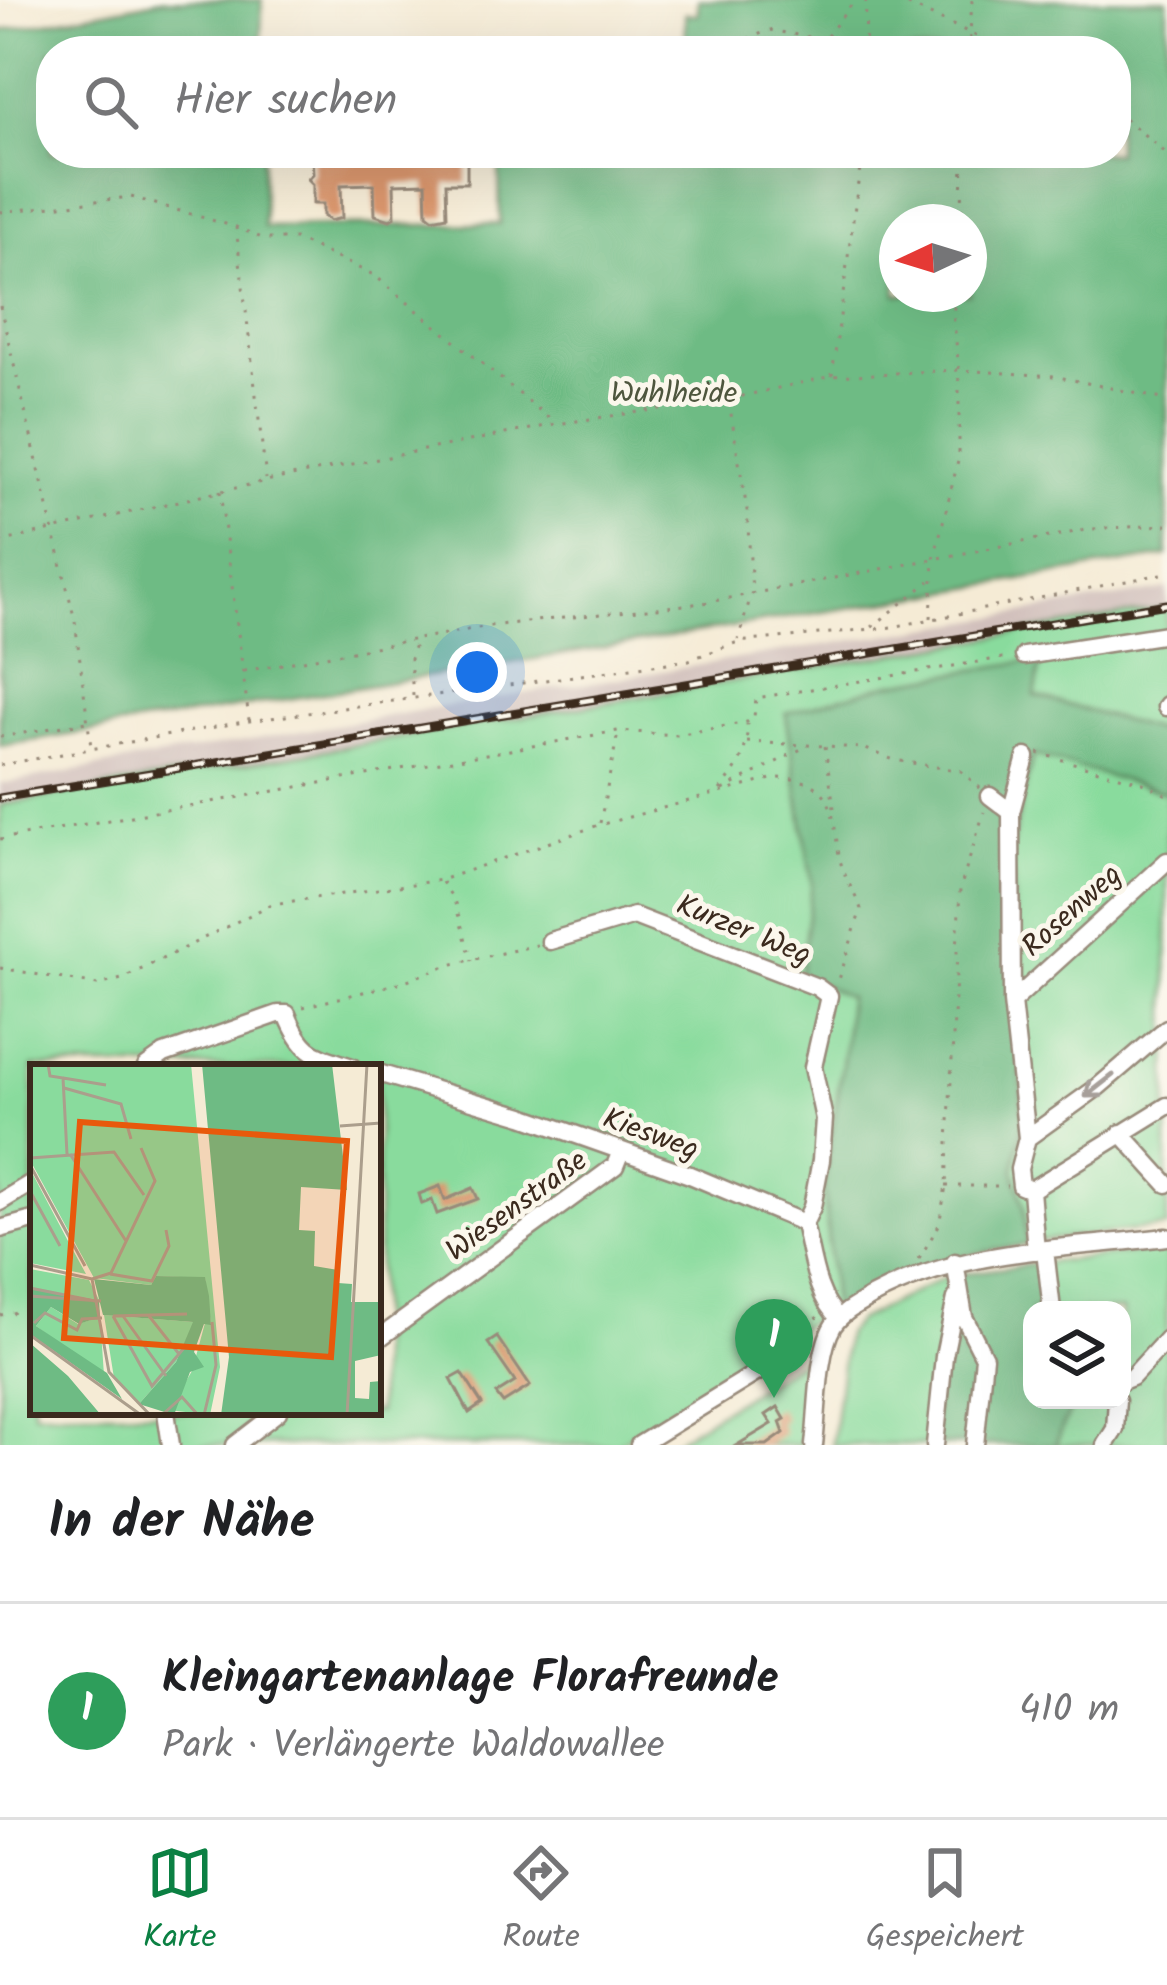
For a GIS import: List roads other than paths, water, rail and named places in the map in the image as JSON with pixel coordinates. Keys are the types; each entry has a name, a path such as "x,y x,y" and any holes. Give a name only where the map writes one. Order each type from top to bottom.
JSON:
{"street":[{"path":"1024,656 1167,634"},
{"path":"1025,758 1011,812 1012,1001 1027,1138 1019,1169 1050,1301"},
{"path":"990,796 1011,812"},
{"name":"Rosenweg","path":"1012,1001 1167,861"},
{"name":"Kurzer Weg","path":"550,940 621,917 643,918 817,987 829,996 813,1067 822,1102 821,1160 805,1224"},
{"path":"150,1064 164,1054 278,1014 287,1014 298,1041 309,1053 343,1064"},
{"path":"1027,1138 1099,1087 1167,1028"},
{"name":"Kiesweg","path":"381,1074 523,1116 690,1175 805,1224"},
{"path":"1026,1188 1167,1106"},
{"path":"1121,1133 1167,1184"},
{"name":"Wiesenstraße","path":"381,1337 615,1166 621,1151"},
{"path":"0,1202 30,1184"},
{"path":"0,1228 30,1221"},
{"path":"805,1224 821,1289 835,1314"},
{"path":"814,1445 827,1339 835,1314 922,1272 955,1262 1167,1237"},
{"path":"955,1262 964,1317 984,1357 975,1445"},
{"path":"935,1445 944,1356 958,1285"},
{"path":"1131,1377 1167,1339"},
{"path":"639,1445 773,1362"},
{"path":"1105,1445 1114,1429 1116,1409"},
{"path":"166,1415 171,1445"},
{"path":"235,1445 274,1415"}],"railway":[{"path":"0,798 1167,604"}],"place":[{"name":"Kleingartenanlage Florafreunde","path":"774,1398"}],"park label":[{"name":"Wuhlheide","path":"674,392"}]}
